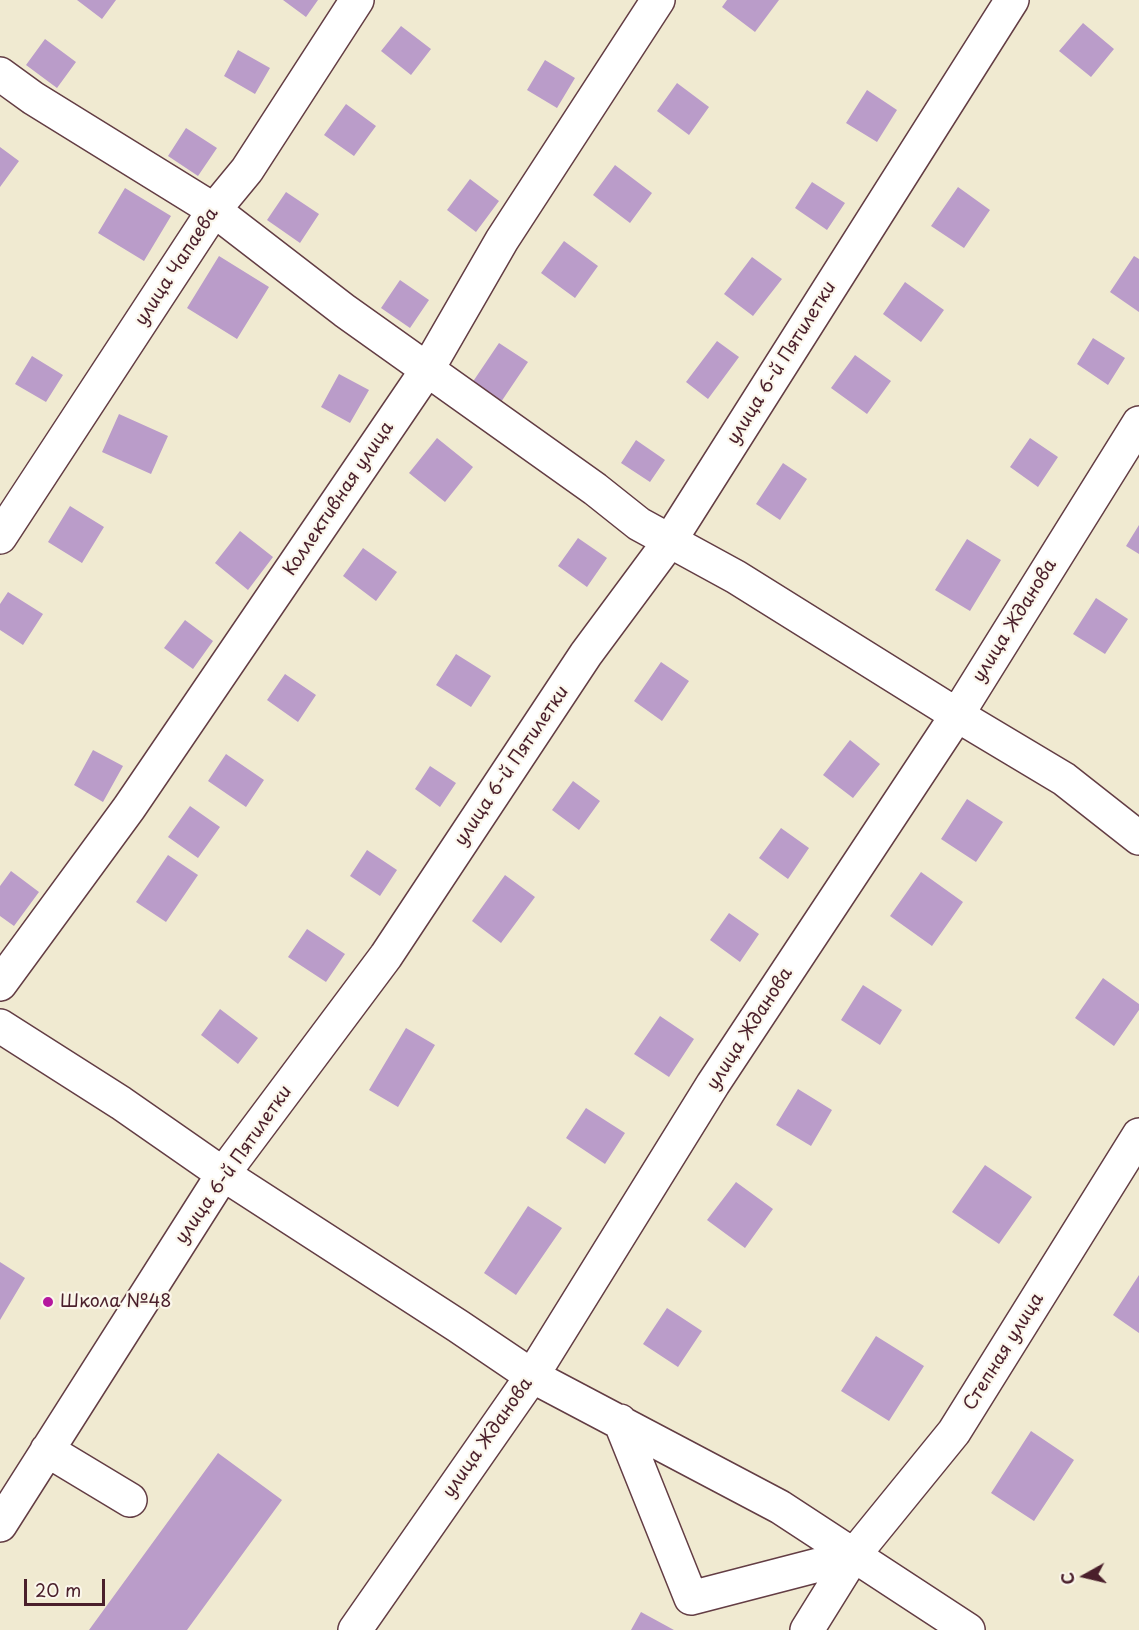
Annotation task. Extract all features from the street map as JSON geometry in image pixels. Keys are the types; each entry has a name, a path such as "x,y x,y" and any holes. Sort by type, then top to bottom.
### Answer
{"street":[{"name":"улица Чапаева","path":"0,537 214,210 247,170 357,0"},
{"name":"Коллективная улица","path":"0,984 129,808 427,370 502,240 658,0"},
{"name":"улица 6-й Пятилетки","path":"0,1525 223,1174 386,956 586,654 669,542 1012,0"},
{"path":"0,74 33,98 214,210 345,311 596,489 639,524 736,577 1064,779 1139,838"},
{"name":"улица Жданова","path":"355,1630 532,1376 713,1084 957,715 1139,423"},
{"path":"0,1026 121,1103 223,1174 532,1376 780,1507 968,1630"},
{"name":"Степная улица","path":"807,1630 853,1556 954,1432 1139,1136"},
{"path":"620,1422 691,1598 853,1556"},
{"path":"47,1450 130,1500"}],"building":[{"path":"77,0 116,0 102,19"},
{"path":"283,0 318,0 306,17"},
{"path":"727,0 779,0 755,32 722,7"},
{"path":"1083,23 1114,49 1091,77 1059,51"},
{"path":"401,26 431,49 411,75 381,51"},
{"path":"45,39 76,62 57,88 26,65"},
{"path":"238,50 270,68 255,94 224,76"},
{"path":"545,60 575,78 557,108 527,90"},
{"path":"677,83 709,107 689,135 657,111"},
{"path":"867,90 897,110 877,142 846,123"},
{"path":"346,104 376,126 354,156 324,135"},
{"path":"186,128 217,148 198,176 168,156"},
{"path":"0,147 19,161 0,187"},
{"path":"615,165 652,193 630,223 593,195"},
{"path":"470,179 499,201 476,232 447,210"},
{"path":"812,182 845,203 827,230 795,208"},
{"path":"958,187 990,210 964,248 931,226"},
{"path":"125,188 171,216 144,261 98,233"},
{"path":"286,192 319,214 300,243 267,220"},
{"path":"564,241 598,266 575,298 541,273"},
{"path":"219,256 269,287 237,339 187,308"},
{"path":"1134,256 1139,259 1139,312 1110,292"},
{"path":"752,257 782,279 753,316 724,294"},
{"path":"400,280 429,300 410,328 381,308"},
{"path":"905,282 944,310 921,342 883,314"},
{"path":"1093,338 1125,358 1108,385 1077,364"},
{"path":"717,341 739,357 708,399 686,382"},
{"path":"499,343 528,362 501,402 472,383"},
{"path":"855,355 891,381 867,414 831,388"},
{"path":"32,356 63,375 46,402 15,384"},
{"path":"339,374 369,390 350,423 321,407"},
{"path":"119,414 168,436 151,474 102,452"},
{"path":"437,438 473,467 445,502 409,473"},
{"path":"1030,438 1058,457 1038,487 1010,467"},
{"path":"636,440 665,460 650,482 621,463"},
{"path":"783,463 807,479 780,520 756,504"},
{"path":"70,506 104,527 82,563 48,542"},
{"path":"1139,525 1139,554 1126,546"},
{"path":"240,531 273,557 248,590 215,563"},
{"path":"578,538 607,558 587,587 558,566"},
{"path":"967,539 1001,560 970,611 935,590"},
{"path":"363,548 397,572 376,601 343,576"},
{"path":"8,592 43,614 23,645 0,630 0,604"},
{"path":"1096,598 1128,619 1105,654 1073,634"},
{"path":"185,620 213,641 193,669 164,648"},
{"path":"456,654 491,676 471,707 436,685"},
{"path":"661,662 689,681 662,721 634,701"},
{"path":"285,674 316,695 298,722 267,700"},
{"path":"850,740 880,764 853,798 823,775"},
{"path":"93,750 123,766 103,802 74,785"},
{"path":"226,754 264,780 246,807 208,781"},
{"path":"430,766 456,783 440,807 415,789"},
{"path":"573,781 600,801 579,830 552,810"},
{"path":"967,799 1003,822 976,862 941,839"},
{"path":"190,806 220,827 198,858 168,837"},
{"path":"781,828 809,848 788,879 759,858"},
{"path":"367,850 397,870 380,896 350,876"},
{"path":"168,855 198,875 166,922 136,902"},
{"path":"11,871 39,892 14,926 0,916 0,886"},
{"path":"921,872 963,902 932,946 890,916"},
{"path":"505,875 535,897 501,943 472,921"},
{"path":"729,913 759,934 740,962 710,940"},
{"path":"307,929 345,954 326,982 288,957"},
{"path":"1103,978 1139,1004 1139,1010 1114,1046 1075,1018"},
{"path":"863,985 902,1010 880,1045 841,1020"},
{"path":"220,1009 258,1038 238,1064 201,1035"},
{"path":"660,1016 694,1039 669,1077 634,1054"},
{"path":"406,1028 435,1045 398,1107 369,1090"},
{"path":"798,1089 832,1110 811,1146 776,1125"},
{"path":"586,1108 625,1133 605,1164 566,1138"},
{"path":"985,1165 1032,1197 999,1244 952,1212"},
{"path":"736,1182 773,1209 745,1248 707,1220"},
{"path":"528,1206 562,1228 516,1295 484,1273"},
{"path":"0,1262 25,1278 0,1320"},
{"path":"1139,1275 1139,1333 1113,1315"},
{"path":"667,1308 702,1331 678,1367 643,1344"},
{"path":"876,1336 924,1366 889,1421 841,1391"},
{"path":"1031,1431 1074,1460 1034,1521 991,1493"},
{"path":"218,1453 282,1500 187,1630 89,1630"},
{"path":"641,1612 674,1630 631,1630"}],"place":[{"name":"Школа №48","path":"48,1302"}]}
